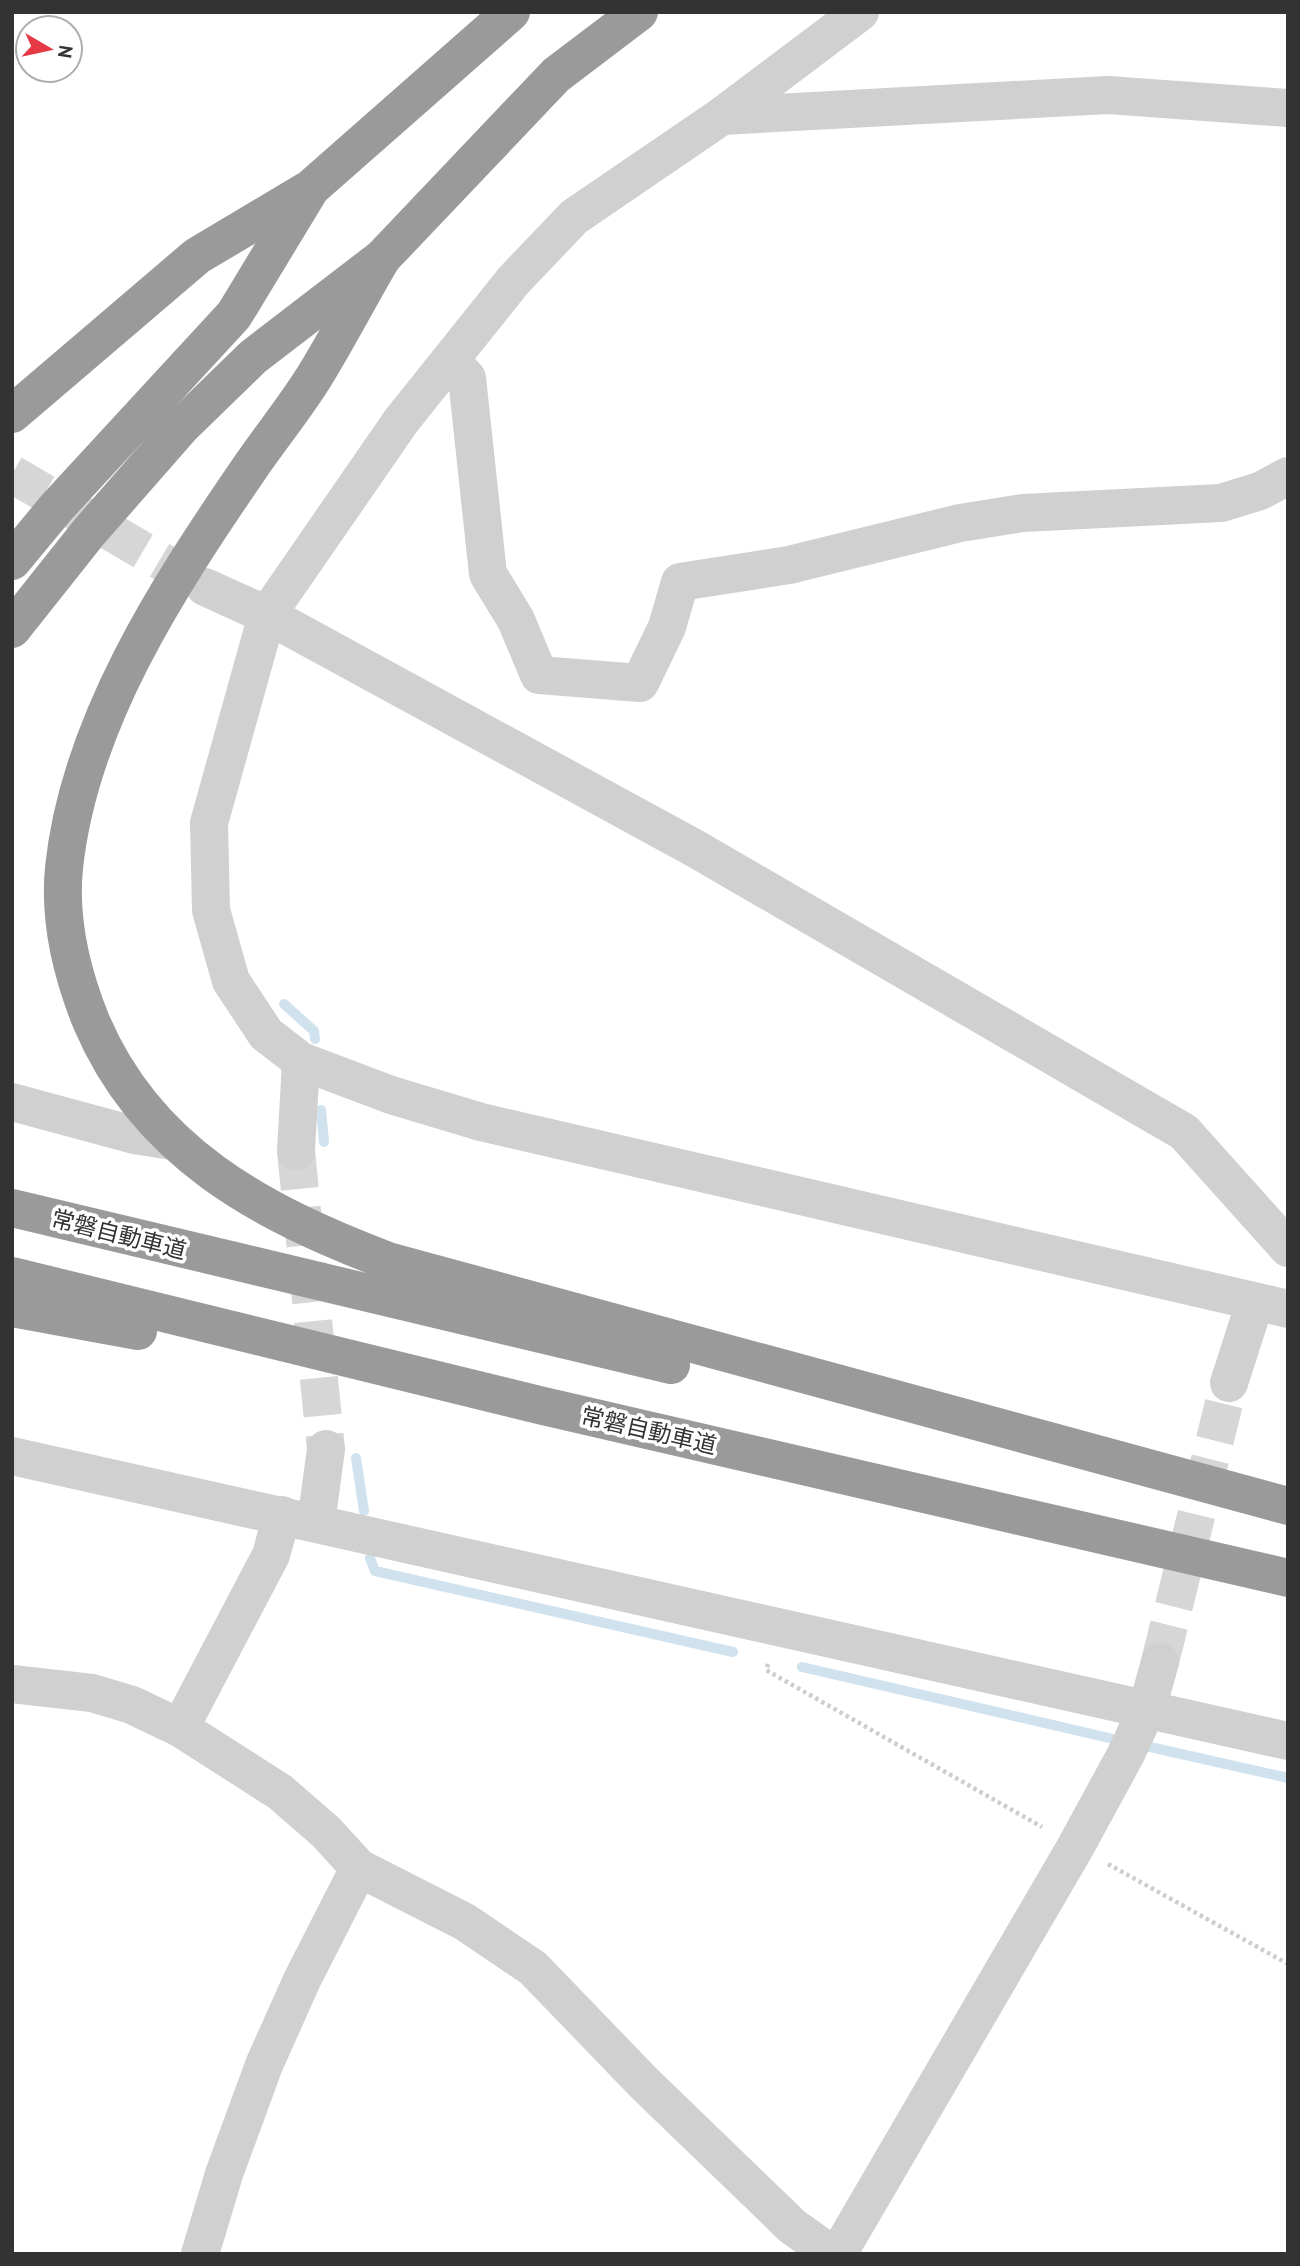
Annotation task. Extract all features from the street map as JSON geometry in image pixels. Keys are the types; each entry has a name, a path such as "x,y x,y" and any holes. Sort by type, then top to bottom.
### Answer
{"highway":[{"path":"12,414 197,256 311,188 511,12"},
{"path":"12,629 89,532 181,427 253,358 382,258 556,75 639,12"},
{"path":"12,561 65,498 234,315 311,188"},
{"path":"382,258 313,378 191,555 142,640 85,768 71,820 64,871 65,925 75,976 102,1047 142,1107 172,1140 204,1167 279,1213 337,1242 388,1261 1288,1508"},
{"name":"常磐自動車道","path":"12,1208 457,1315 1288,1508"},
{"name":"常磐自動車道","path":"12,1276 539,1405 1288,1578"},
{"path":"12,1308 539,1405"}],"street":[{"path":"860,12 722,116 574,217 513,281 401,421 267,615 209,823 211,911 231,981 266,1034 301,1061 391,1095 481,1122 1271,1306 1229,1382"},
{"path":"722,116 1108,95 1288,108"},
{"path":"451,360 467,378 488,574 516,620 540,675 640,683 667,627 680,582 789,565 960,523 1023,513 1221,503 1260,491 1288,476"},
{"path":"205,587 267,615 695,849 1184,1132 1288,1248"},
{"path":"296,1151 301,1061"},
{"path":"12,1102 134,1135 172,1140"},
{"path":"180,1728 271,1555 299,1519 326,1449"},
{"path":"12,1456 1288,1741"},
{"path":"838,2254 1076,1846 1147,1709 1160,1662"},
{"path":"12,1684 92,1693 132,1705 180,1728 280,1792 326,1832 359,1868 465,1922 533,1968 644,2083 782,2217 831,2254"},
{"path":"200,2254 224,2174 264,2065 302,1980 359,1868"}],"path":[{"path":"780,1628 766,1670 1288,1964"}],"waterway":[{"path":"284,1004 314,1031 315,1039"},
{"path":"321,1110 324,1142"},
{"path":"356,1458 364,1511"},
{"path":"370,1558 375,1571 733,1652"},
{"path":"802,1667 1122,1741"},
{"path":"1141,1745 1288,1778"}],"tunnel":[{"path":"12,474 205,587"},
{"path":"296,1151 326,1449"},
{"path":"1160,1662 1229,1383"}]}
